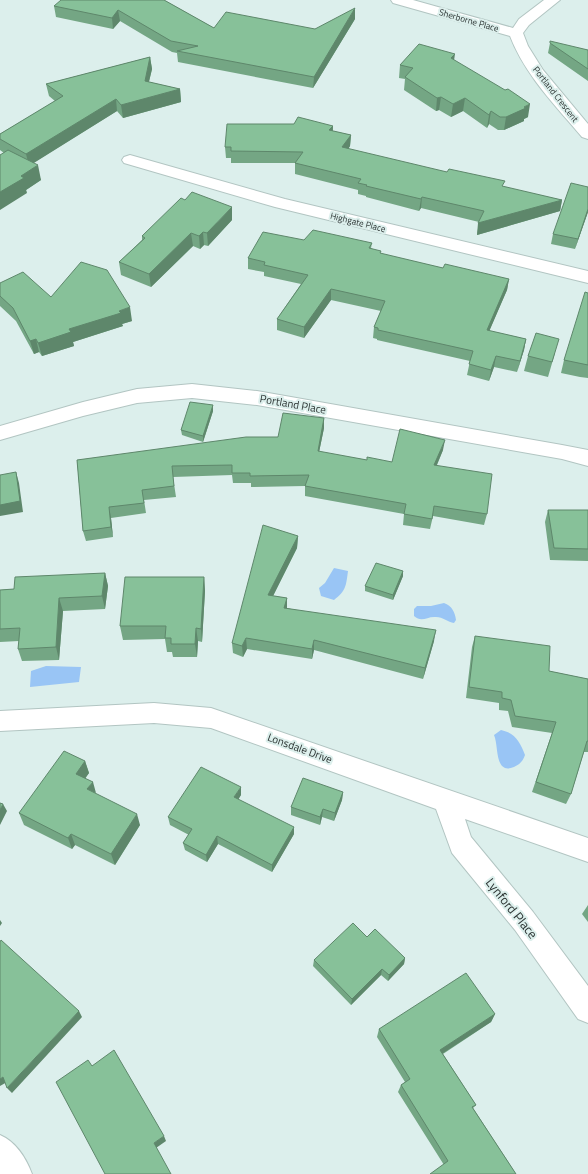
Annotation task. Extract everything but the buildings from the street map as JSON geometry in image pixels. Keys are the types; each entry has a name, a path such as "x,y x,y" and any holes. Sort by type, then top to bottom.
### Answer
{"street":[{"name":"Sherborne Place","path":"398,0 516,33"},
{"path":"516,33 524,22 553,0"},
{"name":"Portland Crescent","path":"516,33 523,49 538,74 588,134"},
{"name":"Highgate Place","path":"130,160 281,203 588,277"},
{"name":"Portland Place","path":"0,433 70,412 137,396 192,391 265,399 562,452 588,458"},
{"name":"Lonsdale Drive","path":"0,721 154,713 211,718 588,850"},
{"name":"Lynford Place","path":"446,801 461,844 524,921 588,1009"},
{"path":"0,1150 17,1174"}],"water":[{"path":"334,568 348,571 345,588 334,600 321,596 319,588 325,583"},
{"path":"444,603 454,612 456,620 454,623 439,617 420,619 414,616 414,609 417,606 431,606"},
{"path":"46,666 81,667 79,682 30,687 31,671"},
{"path":"501,730 510,733 516,739 525,755 521,762 514,767 503,767 498,758 494,735"}]}
